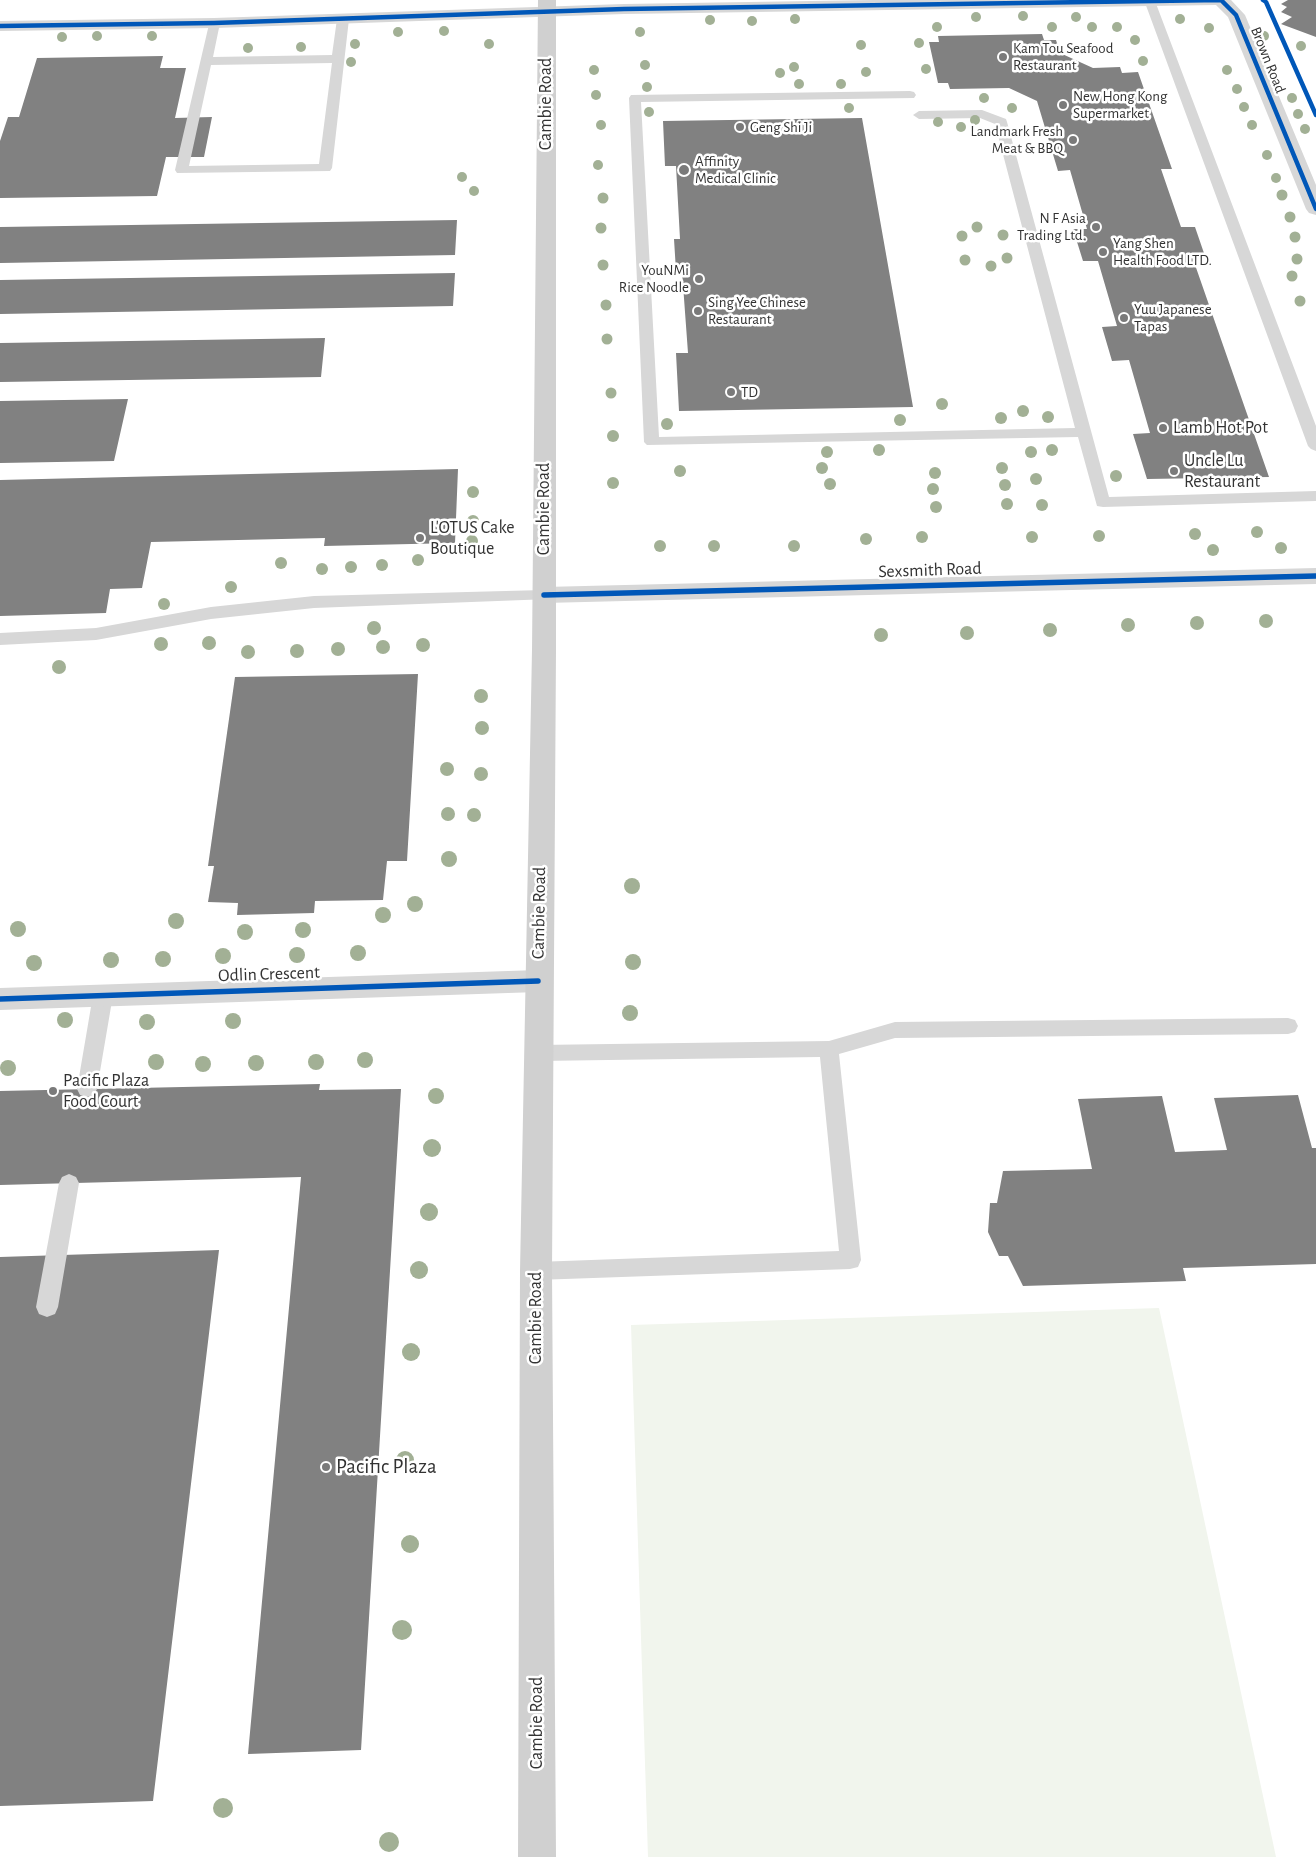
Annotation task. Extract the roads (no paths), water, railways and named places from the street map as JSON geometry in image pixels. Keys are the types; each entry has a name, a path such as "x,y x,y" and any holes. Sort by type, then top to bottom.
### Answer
{"main road":[{"name":"Cambie Road","path":"537,1857 536,1271 544,595 547,6"}],"street":[{"name":"Brown Road","path":"0,26 343,19 547,6 641,9 1221,0 1236,15 1316,209"},
{"name":"Sexsmith Road","path":"544,595 1316,576"},
{"name":"Odlin Crescent","path":"0,999 538,980"}],"lane":[{"path":"1149,1 1316,446"},
{"path":"214,23 182,170 325,168 343,19"},
{"path":"207,61 338,59"},
{"path":"910,95 635,98 652,442 1084,432"},
{"path":"919,115 982,114 1002,122 1103,502 1316,496"},
{"path":"0,639 96,634 211,613 314,602 544,595"},
{"path":"86,1089 103,995"},
{"path":"538,1053 829,1049 895,1030 1288,1026"},
{"path":"536,1271 850,1260 829,1049"},
{"path":"47,1307 69,1183"}],"place":[{"name":"Kam Tou Seafood Restaurant","path":"1003,57"},
{"name":"New Hong Kong Supermarket","path":"1063,105"},
{"name":"Geng Shi Ji","path":"740,127"},
{"name":"Landmark Fresh Meat & BBQ","path":"1073,140"},
{"name":"Affinity Medical Clinic","path":"684,170"},
{"name":"N F Asia Trading Ltd.","path":"1096,227"},
{"name":"Yang Shen Health Food LTD.","path":"1103,252"},
{"name":"YouNMi Rice Noodle","path":"699,279"},
{"name":"Sing Yee Chinese Restaurant","path":"698,311"},
{"name":"Yuu Japanese Tapas","path":"1124,318"},
{"name":"TD","path":"731,392"},
{"name":"Lamb Hot Pot","path":"1163,428"},
{"name":"Uncle Lu Restaurant","path":"1174,471"},
{"name":"L'OTUS Cake Boutique","path":"420,538"},
{"name":"Pacific Plaza Food Court","path":"53,1091"},
{"name":"Pacific Plaza","path":"326,1467"}]}
